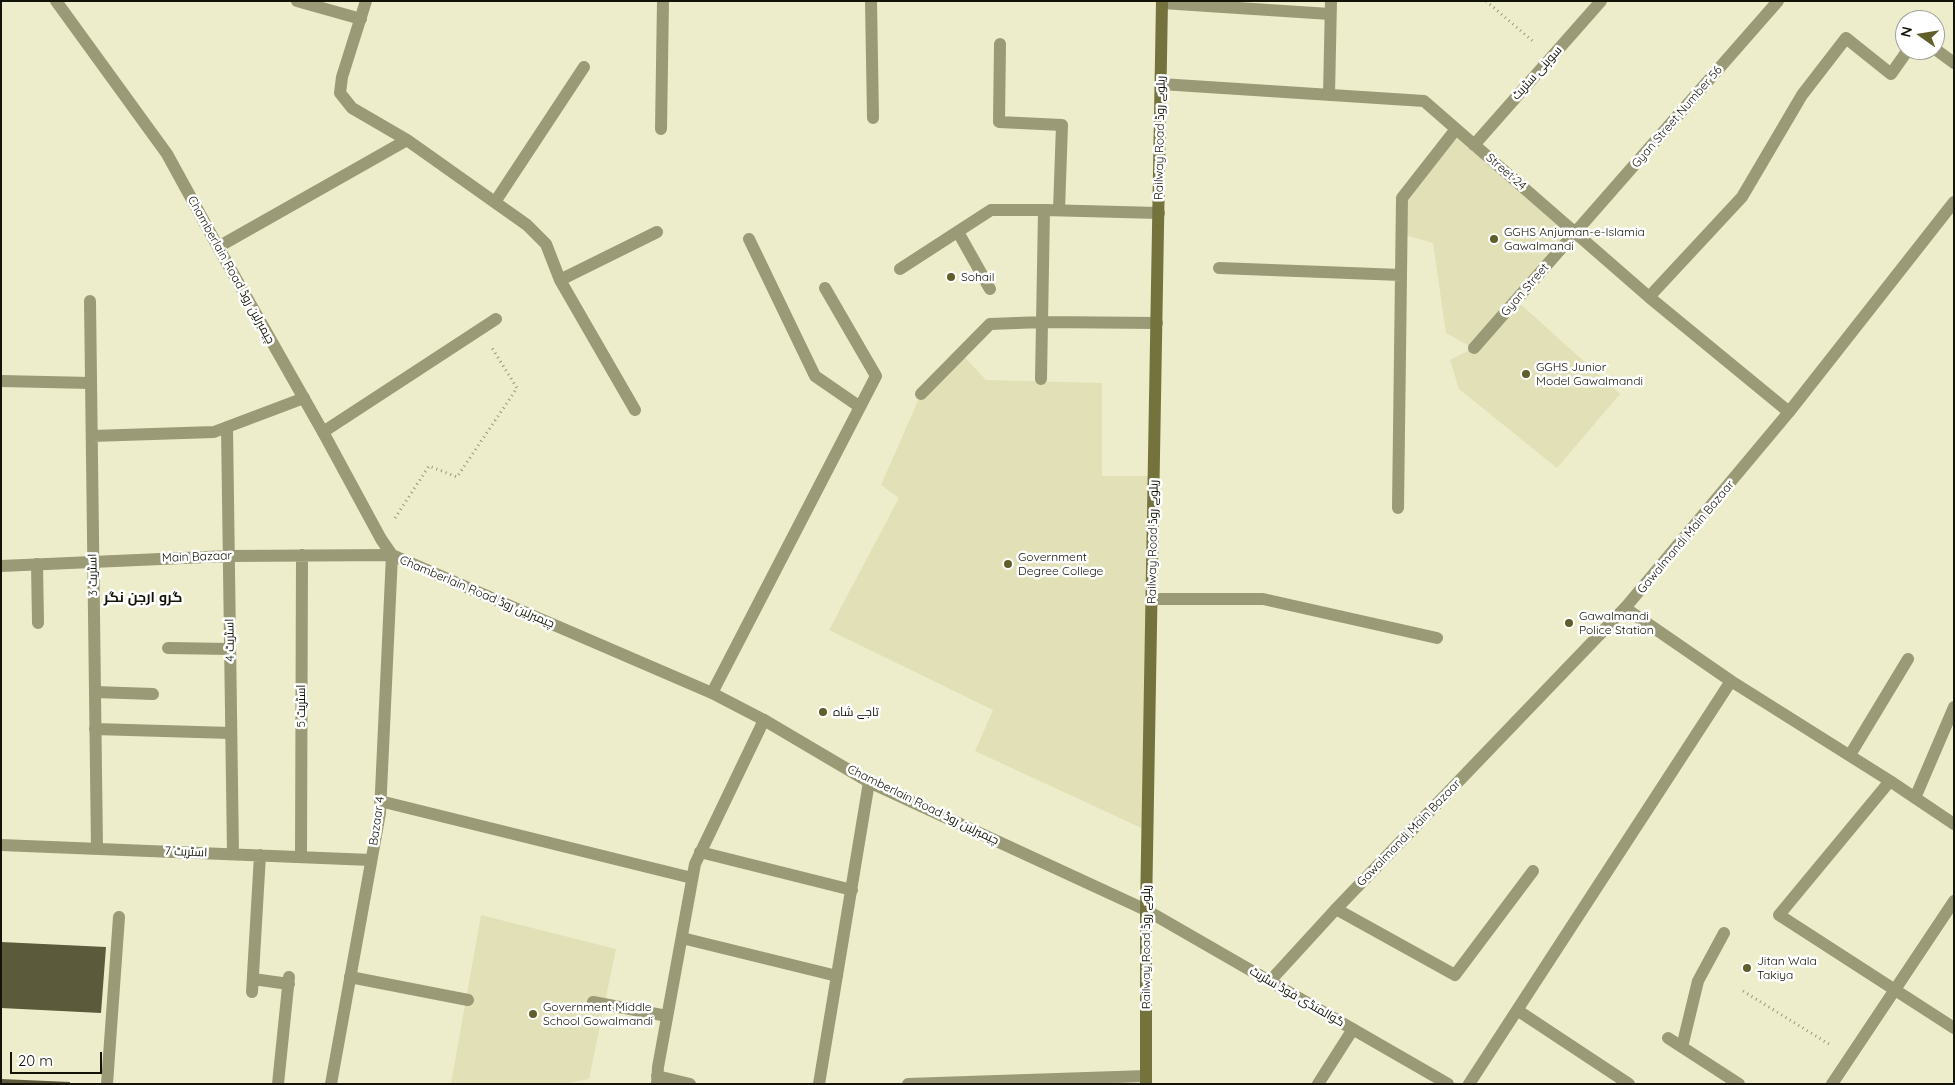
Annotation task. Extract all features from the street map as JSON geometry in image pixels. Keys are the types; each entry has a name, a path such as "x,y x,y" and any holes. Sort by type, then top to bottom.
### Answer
{"main road":[{"name":"Railway Road ریلوے روڈ","path":"1146,1080 1146,910 1162,2"}],"street":[{"name":"Chamberlain Road چیمبرلین روڈ","path":"56,1 167,154 381,539 392,555 712,693 764,720 869,782 1146,910"},
{"path":"297,1 361,19"},
{"path":"366,1 342,77 340,93 352,108 407,140 527,225 546,244 560,280 635,410"},
{"path":"661,129 662,1"},
{"path":"871,1 873,118"},
{"name":"سوہنی سٹریٹ","path":"1474,145 1601,1"},
{"name":"Gyan Street Number 56","path":"1576,233 1778,1"},
{"path":"1162,2 1331,8 1330,95"},
{"path":"1649,297 1742,197 1802,95 1846,38 1891,74 1901,60"},
{"path":"1000,44 999,122 1062,125 1059,210"},
{"path":"495,202 584,66"},
{"name":"Street 24","path":"1161,84 1424,102 1649,297 1790,412"},
{"path":"1398,508 1402,198 1456,129"},
{"path":"218,247 407,140"},
{"name":"Gawalmandi Main Bazaar","path":"1270,981 1336,909 1625,608 1790,412 1954,202"},
{"path":"900,269 990,210 1159,213"},
{"path":"1040,379 1043,322 1044,210"},
{"path":"560,280 657,232"},
{"path":"958,232 990,289"},
{"name":"Gyan Street","path":"1474,348 1576,233"},
{"path":"749,239 815,376 860,407"},
{"path":"1219,268 1401,275"},
{"path":"712,693 876,376 825,288"},
{"name":"اسٹریٹ 3","path":"90,301 97,849"},
{"path":"323,432 496,319"},
{"path":"921,394 990,324 1043,322 1157,323"},
{"path":"1,381 92,383"},
{"path":"92,436 214,432 304,398"},
{"name":"اسٹریٹ 4","path":"227,427 232,854"},
{"name":"اسٹریٹ 5","path":"301,856 302,555"},
{"name":"Main Bazaar","path":"1,566 229,556 392,555"},
{"name":"Bazaar 4","path":"331,1084 380,813 392,555"},
{"path":"37,564 38,623"},
{"path":"1152,599 1264,599 1437,638"},
{"path":"1625,608 1731,681 1850,755 1954,824"},
{"path":"168,648 230,649"},
{"path":"1850,755 1908,659"},
{"path":"1469,1084 1731,681"},
{"path":"94,692 154,694"},
{"path":"1915,798 1951,722 1954,708"},
{"path":"690,1084 657,1080 692,878 700,852 764,720"},
{"path":"95,729 231,733"},
{"path":"1890,781 1779,915 1954,1028"},
{"path":"819,1084 869,782"},
{"path":"380,801 692,878"},
{"name":"اسٹریٹ 7","path":"1,845 371,860"},
{"path":"700,852 852,890"},
{"path":"260,855 253,986 289,980 278,1084"},
{"path":"1336,909 1455,975 1533,871"},
{"path":"1832,1084 1954,901"},
{"name":"گوالمنڈی فوڈ سٹریٹ","path":"1146,910 1448,1084"},
{"path":"107,1084 119,918"},
{"path":"1682,1047 1698,982 1724,933"},
{"path":"682,938 837,976"},
{"path":"350,977 468,1000"},
{"path":"593,1002 667,1016"},
{"path":"1517,1010 1629,1084"},
{"path":"1318,1084 1353,1029"},
{"path":"1668,1038 1739,1084"},
{"path":"908,1084 1146,1080"}],"path":[{"path":"1486,1 1551,57"},
{"path":"381,539 429,466 457,477 517,388 481,329"},
{"path":"1743,991 1850,1057"}],"shaded area":[{"path":"1456,129 1576,233 1516,300 1620,394 1557,468 1459,389 1450,360 1473,348 1446,333 1433,243 1401,234 1402,198"},
{"name":"Government Degree College","path":"961,353 986,380 1102,383 1102,476 1154,476 1148,831 975,751 993,710 829,630 899,498 881,485 921,394"},
{"name":"Government Middle School Gowalmandi","path":"481,915 616,949 589,1079 562,1084 451,1084"}],"building":[{"path":"1,942 106,947 101,1013 1,1008"},
{"path":"1,1079 70,1082 70,1084 1,1084"}],"place":[{"name":"GGHS Anjuman-e-Islamia Gawalmandi","path":"1494,239"},
{"name":"Sohail","path":"951,277"},
{"name":"GGHS Junior Model Gawalmandi","path":"1526,374"},
{"name":"Government Degree College","path":"1008,564"},
{"name":"Gawalmandi Police Station","path":"1569,623"},
{"name":"تاجے شاہ","path":"823,712"},
{"name":"Jitan Wala Takiya","path":"1747,968"},
{"name":"Government Middle School Gowalmandi","path":"533,1014"}],"district":[{"name":"گرو ارجن نگر","path":"143,598"}]}
